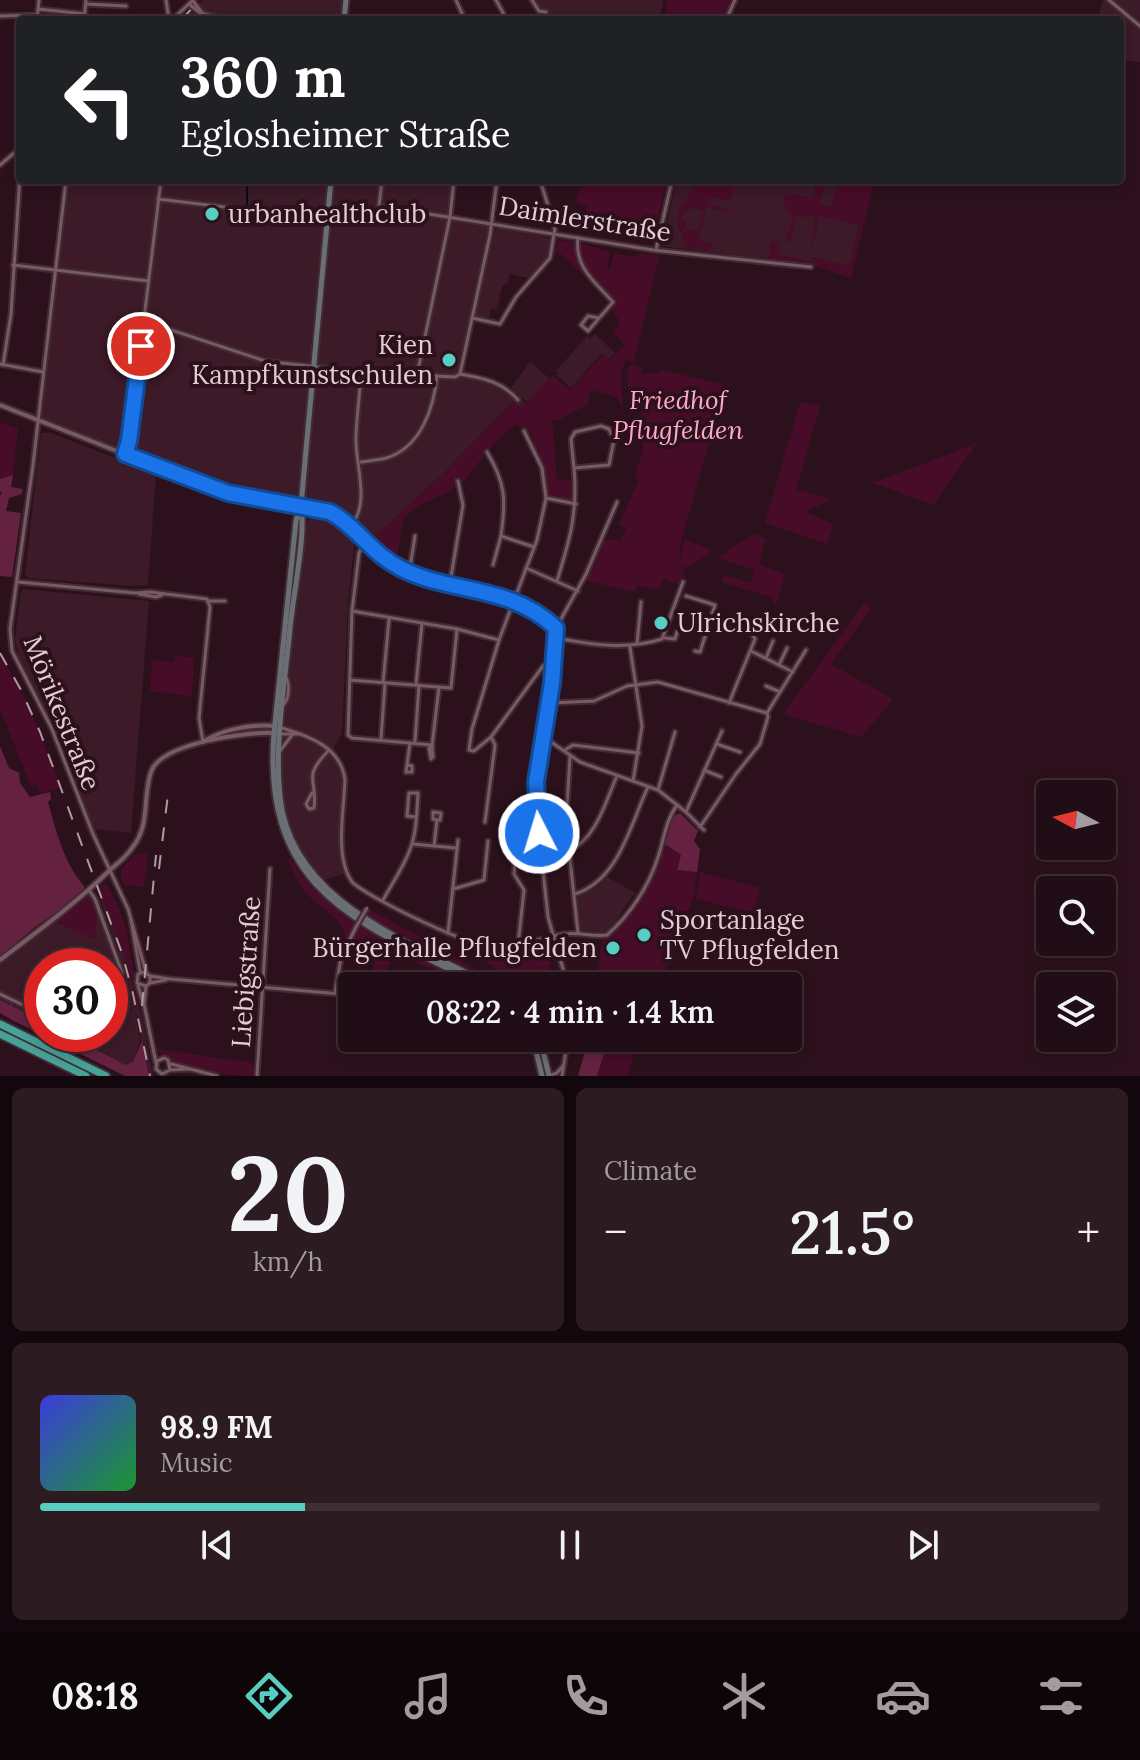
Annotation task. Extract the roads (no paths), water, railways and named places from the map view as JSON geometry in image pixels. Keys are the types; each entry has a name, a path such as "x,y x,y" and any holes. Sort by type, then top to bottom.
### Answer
{"highway":[{"path":"0,1024 106,1076"},
{"path":"0,1034 86,1076"}],"main road":[{"path":"331,184 301,506 296,516 286,677 281,690 284,704 272,769 276,808 287,842 305,873 322,893 350,914 456,972"},
{"path":"295,554 278,730 279,787 284,818 296,849 318,882 361,915 466,972"},
{"path":"538,1052 547,1076"},
{"path":"543,1052 547,1076"}],"street":[{"path":"37,16 39,0"},
{"path":"532,0 539,11 546,12"},
{"path":"1109,0 1140,26"},
{"path":"174,16 191,1 203,14 212,16"},
{"path":"38,9 85,14 86,2 126,6"},
{"path":"0,165 16,151"},
{"path":"19,184 11,314 1,364 43,372"},
{"name":"Mörikestraße","path":"66,184 10,629 12,651 52,729 93,834 130,916 146,972 150,976"},
{"path":"125,454 160,184"},
{"name":"Daimlerstraße","path":"382,184 379,206 656,250 811,267"},
{"path":"417,375 450,217 454,184"},
{"path":"460,374 496,184"},
{"path":"472,318 500,324 504,321 523,287 550,258 555,228 541,184"},
{"path":"656,250 671,184"},
{"path":"158,199 327,219"},
{"path":"578,238 576,256 581,267 613,302 599,318"},
{"path":"13,265 148,281"},
{"path":"144,321 239,355 265,361 361,372 455,377 460,374 494,382 518,400"},
{"path":"350,526 359,514 356,437 361,372"},
{"path":"359,462 388,458 415,437 434,401 437,376"},
{"path":"0,405 220,490 330,512 350,526 364,543 386,561 409,573 495,593 556,628"},
{"path":"557,581 576,504 571,439 575,432 601,426 609,429 615,443 609,465 574,468"},
{"path":"524,431 530,436 542,468 546,498 534,547 499,640 472,729 471,751 491,737 543,666 550,661 555,662"},
{"path":"487,452 503,482 505,496 501,536 493,565"},
{"path":"450,583 463,505 458,481"},
{"path":"546,498 576,504"},
{"path":"564,972 552,936 535,796 555,662 556,628 578,591 617,502"},
{"path":"409,573 415,536"},
{"path":"501,536 534,547"},
{"path":"364,543 359,553 352,611 349,737 432,745 439,687"},
{"path":"526,568 578,591"},
{"path":"18,582 152,597 162,595 225,601"},
{"path":"665,638 683,582"},
{"path":"686,596 715,605 700,652 695,651"},
{"path":"203,742 199,718 210,607 208,601"},
{"path":"637,644 641,602"},
{"path":"352,611 457,629 499,640"},
{"path":"381,741 389,617"},
{"path":"711,620 754,635 755,639 729,703"},
{"path":"408,765 413,743 422,623"},
{"path":"350,680 451,688 457,629"},
{"path":"557,638 587,644 630,646 665,638 675,639 677,632"},
{"path":"766,658 773,641"},
{"path":"630,646 638,683 642,726 633,781"},
{"path":"779,665 787,648"},
{"path":"542,737 570,757 658,790 702,829 736,774 758,749 767,713 806,650"},
{"path":"751,651 793,672"},
{"path":"284,704 288,691 286,677"},
{"path":"549,703 594,701 638,683 658,682 767,713"},
{"path":"766,686 778,691"},
{"path":"278,730 292,735 305,734"},
{"path":"0,960 91,888 129,853 142,833 150,774 155,764 166,755 203,742 278,730 305,734 329,750 340,761 345,773 342,858 345,872 358,887 482,947 500,948 578,933 607,935 628,914 654,869 671,813 677,805"},
{"path":"686,812 722,731"},
{"path":"658,790 675,732"},
{"path":"280,751 292,735"},
{"path":"485,822 495,745 491,737"},
{"path":"717,744 740,752"},
{"path":"564,751 573,745 639,753"},
{"path":"312,793 313,771 329,750"},
{"path":"570,757 566,800 578,933"},
{"path":"704,770 721,777"},
{"path":"569,850 578,846 591,829 616,776"},
{"path":"575,894 593,887 613,864 648,787"},
{"path":"383,900 413,844 416,817 418,793 409,793 407,816 416,817"},
{"path":"434,846 437,820"},
{"path":"448,933 458,840"},
{"path":"453,889 482,882 488,841"},
{"path":"517,841 514,874 522,885 518,945"},
{"path":"413,844 456,848"},
{"name":"Liebigstraße","path":"257,1076 270,869"},
{"path":"91,888 114,948"},
{"path":"335,993 341,958 368,908"},
{"name":"Mörikestraße","path":"130,916 140,973 137,983"},
{"path":"140,973 146,972"},
{"path":"144,1004 150,976 338,993"},
{"path":"170,979 137,983 161,1074 189,1069"},
{"path":"0,994 24,1005"},
{"path":"152,1049 171,1064 217,1076"},
{"path":"562,1076 566,1052"},
{"path":"156,1063 161,1058"},
{"path":"170,1070 171,1064"},
{"path":"547,1076 557,1073 564,1064"}],"waterway":[{"path":"247,184 247,204"}],"railway":[{"path":"185,16 200,0"},
{"path":"0,653 40,732 122,953 150,1076"},
{"path":"159,869 168,794"},
{"path":"142,1006 156,855"}],"place":[{"name":"urbanhealthclub","path":"212,214"},
{"name":"Kien Kampfkunstschulen","path":"449,360"},
{"name":"Ulrichskirche","path":"661,623"},
{"name":"Sportanlage TV Pflugfelden","path":"644,935"},
{"name":"Bürgerhalle Pflugfelden","path":"613,948"}],"park label":[{"name":"Friedhof Pflugfelden","path":"678,415"}]}
